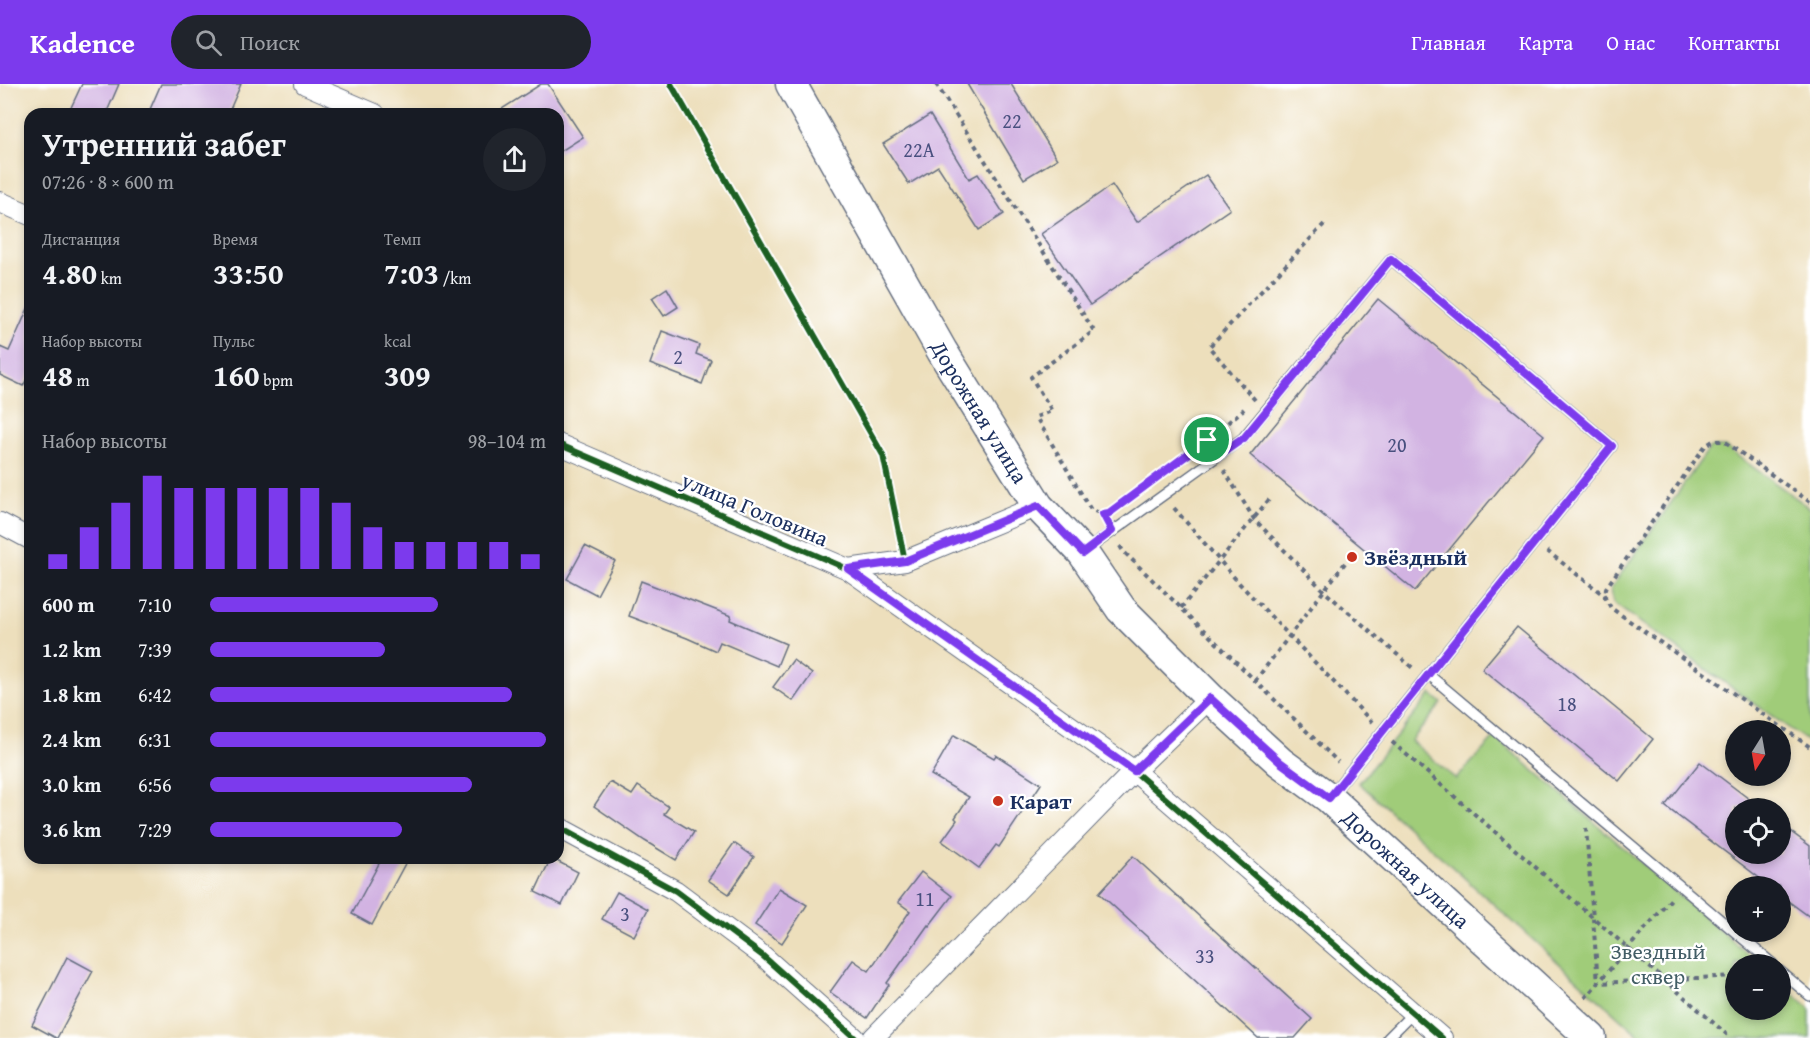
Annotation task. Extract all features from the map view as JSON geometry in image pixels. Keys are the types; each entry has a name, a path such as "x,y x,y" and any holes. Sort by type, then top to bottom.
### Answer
{"main road":[{"name":"Дорожная улица","path":"791,84 942,351 1038,506 1083,553 1121,609 1210,698 1280,762 1329,798 1591,1038"}],"street":[{"path":"305,84 361,108"},
{"path":"0,202 24,212"},
{"name":"улица Головина","path":"564,447 848,569 1134,771 1442,1038"},
{"path":"848,569 905,561 1038,506"},
{"path":"0,523 24,536"},
{"path":"873,1038 1134,771 1210,698"},
{"path":"564,830 676,891 763,956 855,1038"}],"lane":[{"path":"1083,553 1244,438 1391,259 1612,446 1329,798"},
{"path":"1428,674 1761,954"},
{"path":"1791,980 1810,996"},
{"path":"1388,1038 1413,1013"}],"path":[{"path":"936,84 1094,331 1031,377 1052,411 1036,417 1091,510 1103,514 1109,513 1117,506"},
{"path":"1143,487 1207,440 1255,400 1209,347 1327,221"},
{"path":"1207,440 1254,519 1324,591 1417,672"},
{"path":"1605,597 1606,588 1705,446 1713,441 1724,441 1810,502"},
{"path":"1152,480 1220,561 1382,732 1731,1038"},
{"path":"1181,608 1271,497"},
{"path":"1103,514 1122,551 1349,773"},
{"path":"1535,542 1605,597 1611,608 1810,747"},
{"path":"1255,681 1345,563"},
{"path":"1586,826 1598,983"},
{"path":"1567,1017 1681,887"},
{"path":"1598,983 1725,977"}],"green space":[{"path":"1710,447 1725,447 1810,508 1810,743 1791,729 1791,720 1778,720 1613,603 1611,588"},
{"name":"Звездный сквер","path":"1431,694 1442,703 1411,741 1456,779 1495,737 1725,935 1725,942 1733,942 1747,954 1725,954 1725,1020 1791,1020 1791,992 1810,1008 1810,1038 1642,1038 1359,783"}],"building":[{"path":"82,84 119,84 109,108 71,108"},
{"path":"161,84 241,84 231,108 151,108"},
{"path":"541,84 548,84 564,108 503,108"},
{"path":"967,84 1011,84 1057,159 1024,179"},
{"path":"564,108 583,137 564,149"},
{"path":"930,115 969,179 978,174 1004,214 979,230 938,166 909,184 883,144"},
{"path":"1206,175 1230,209 1090,305 1041,234 1112,185 1137,222"},
{"path":"667,288 678,307 664,316 652,298"},
{"path":"1378,299 1544,435 1415,591 1250,455"},
{"path":"24,317 23,386 0,375 0,347 9,351"},
{"path":"662,331 699,345 696,354 711,360 702,384 650,364"},
{"path":"585,546 615,561 597,595 567,579"},
{"path":"641,581 731,616 730,620 786,644 777,666 720,642 716,651 629,616"},
{"path":"1517,627 1653,739 1619,781 1482,669"},
{"path":"793,660 812,674 793,701 773,687"},
{"path":"954,735 994,758 996,755 1041,784 999,847 996,845 979,868 942,841 957,820 955,818 969,797 931,775"},
{"path":"1700,762 1725,781 1725,786 1732,786 1748,798 1725,798 1725,852 1665,806"},
{"path":"610,782 632,795 638,786 669,807 664,814 694,832 676,860 594,806"},
{"path":"1791,832 1810,846 1810,917 1791,903 1791,876 1757,876 1741,864 1791,864"},
{"path":"734,843 754,857 729,894 708,880"},
{"path":"1133,856 1312,1019 1295,1038 1258,1038 1099,893"},
{"path":"379,864 405,864 372,925 352,914"},
{"path":"548,864 563,864 578,872 562,905 535,892"},
{"path":"921,872 952,896 928,925 887,983 889,985 867,1018 830,992 853,960 869,971 910,911 898,902"},
{"path":"779,888 807,905 782,943 755,925"},
{"path":"617,892 648,909 634,936 602,919"},
{"path":"67,957 93,971 56,1038 32,1025"}],"cycle path":[{"path":"671,84 883,455 905,561"},
{"path":"564,447 848,569 1134,771 1442,1038"},
{"path":"564,830 676,891 763,956 855,1038"}],"place":[{"name":"Звёздный","path":"1352,557"},
{"name":"Карат","path":"998,801"}],"route":[{"path":"1391,259 1612,446 1329,798 1280,762 1210,698 1134,771 848,569 905,561 1038,506 1083,553 1112,531 1103,514 1109,513 1207,440 1218,456 1244,438 1391,259"}]}
